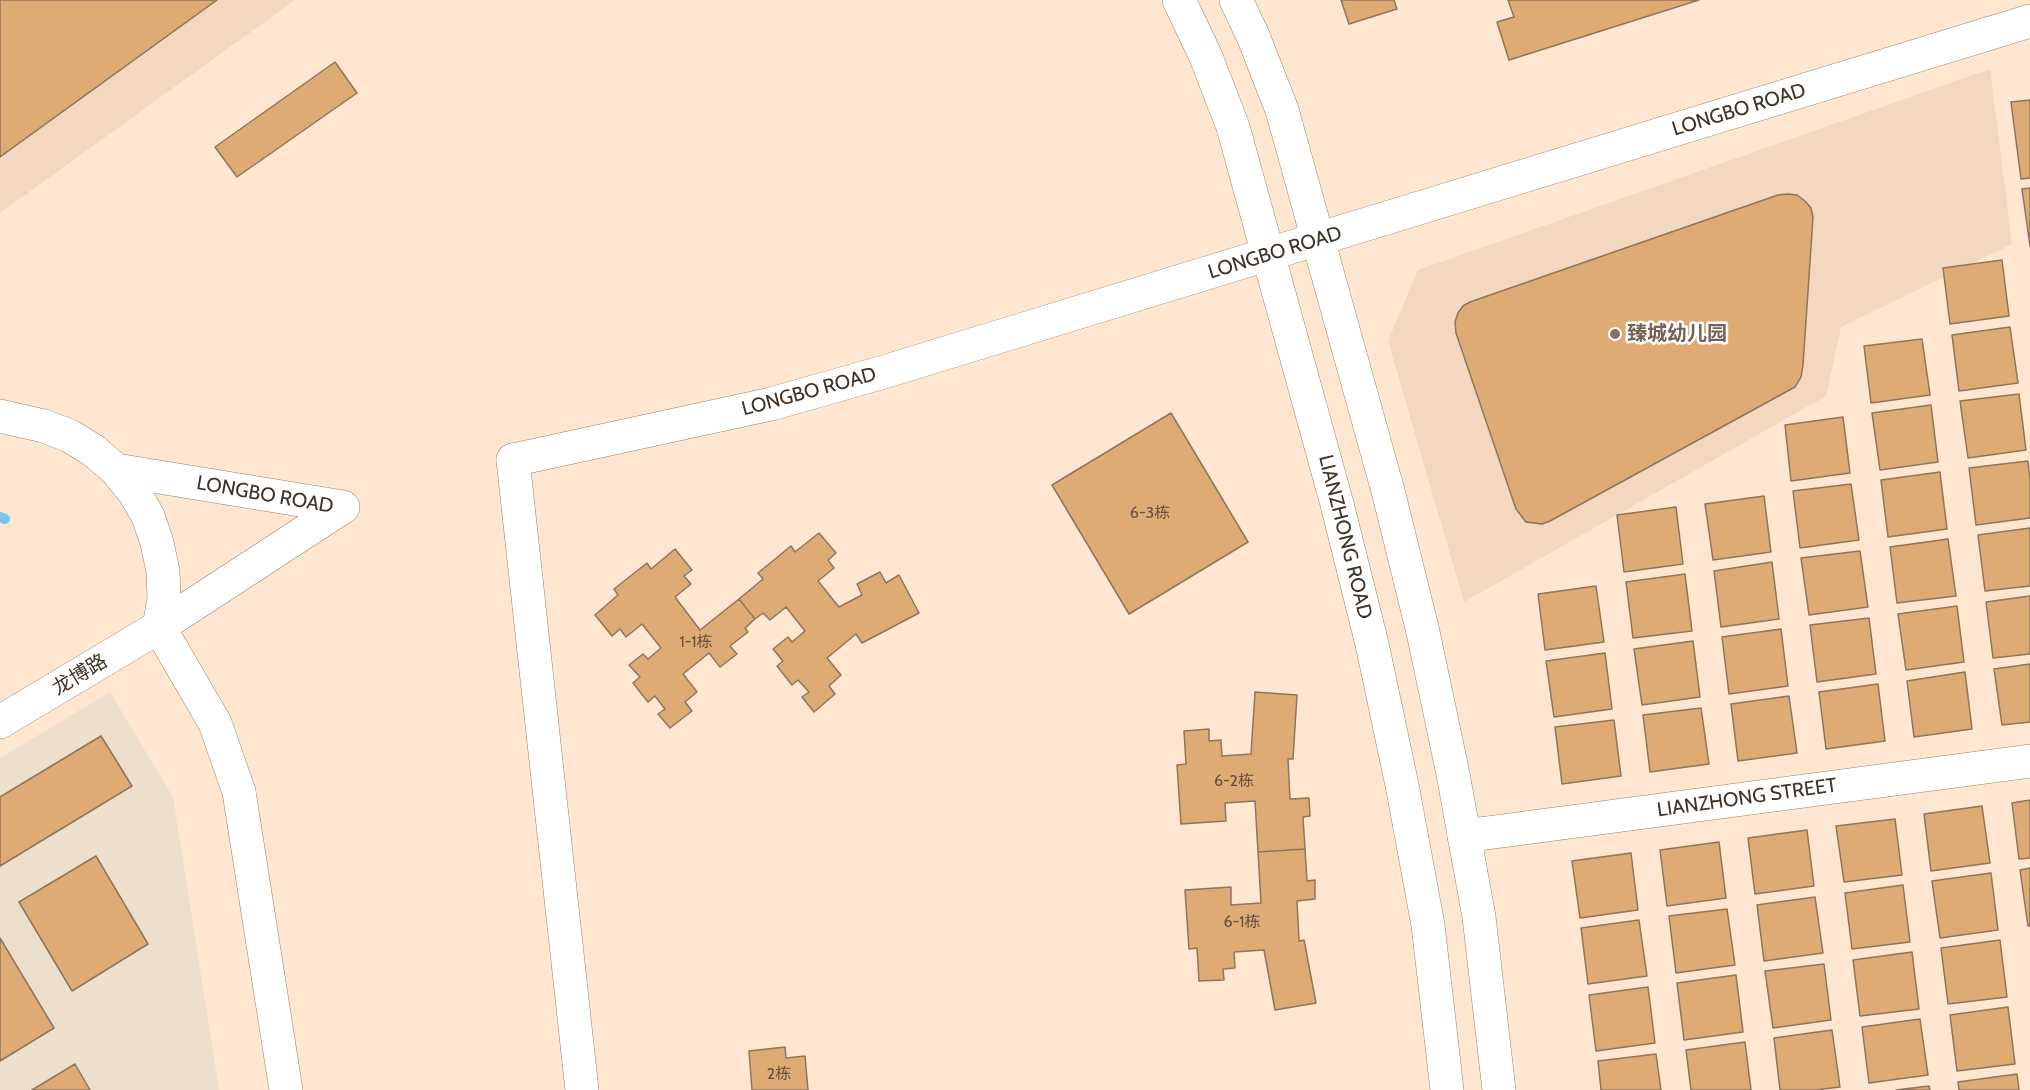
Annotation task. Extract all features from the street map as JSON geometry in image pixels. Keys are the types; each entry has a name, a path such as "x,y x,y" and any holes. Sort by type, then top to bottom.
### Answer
{"street":[{"name":"LIANZHONG ROAD","path":"1179,0 1206,57 1233,127 1337,504 1372,644 1402,785 1428,925 1447,1090"},
{"path":"1236,0 1282,110 1388,491 1420,621 1479,917 1499,1090"},
{"name":"LONGBO ROAD","path":"582,1090 513,460 771,404 877,374 2030,21"},
{"path":"0,416 44,426 70,436 94,451 116,470 134,492 143,508 157,543 163,580 164,599 159,627 215,723 239,792 286,1090"},
{"name":"LONGBO ROAD","path":"116,470 343,507 159,627"},
{"name":"龙博路","path":"0,722 159,627"},
{"name":"LIANZHONG STREET","path":"1464,836 2030,761"}],"shaded area":[{"path":"0,0 295,0 0,213"},
{"name":"臻城幼儿园","path":"1990,69 2012,244 1841,327 1826,396 1464,602 1388,341 1418,270"},
{"path":"110,692 173,797 219,1090 0,1090 0,758"}],"building":[{"path":"0,0 217,0 0,157"},
{"path":"1341,0 1394,0 1397,9 1349,24"},
{"path":"1508,0 1699,0 1509,60 1497,22 1514,17"},
{"path":"335,62 357,93 237,177 215,147"},
{"path":"2030,100 2030,178 2021,179 2011,102"},
{"path":"2030,188 2030,246 2022,189"},
{"path":"1778,195 1797,195 1805,201 1811,208 1813,217 1803,365 1801,377 1795,387 1550,521 1542,524 1526,522 1516,509 1456,333 1455,322 1463,306"},
{"path":"2002,260 2009,316 1950,324 1943,268"},
{"path":"2010,327 2018,383 1959,391 1952,335"},
{"path":"1922,339 1930,395 1871,403 1864,346"},
{"path":"2019,394 2026,450 1968,458 1960,401"},
{"path":"1931,405 1938,462 1880,470 1872,413"},
{"path":"1171,413 1248,542 1129,614 1052,485"},
{"path":"1843,417 1850,473 1791,481 1785,425"},
{"path":"2028,461 2030,518 1976,525 1969,468"},
{"path":"1940,472 1947,529 1888,537 1881,480"},
{"path":"1851,484 1859,540 1800,548 1793,491"},
{"path":"1764,496 1771,552 1713,560 1705,504"},
{"path":"1676,507 1683,564 1624,572 1617,515"},
{"path":"2030,528 2030,586 1985,591 1978,535"},
{"path":"819,533 836,553 828,560 834,568 818,581 839,607 862,595 857,584 880,572 886,583 899,575 919,613 862,643 856,634 827,658 841,675 829,686 835,694 814,712 802,697 809,692 798,680 792,685 777,666 783,661 773,649 788,637 792,642 805,631 786,607 770,620 763,613 755,619 739,599 763,579 758,573 791,546 795,552"},
{"path":"1948,539 1956,596 1897,603 1890,547"},
{"path":"675,549 692,570 684,576 691,584 675,597 700,630 739,599 755,619 745,628 748,632 730,646 737,654 720,667 709,653 683,674 697,692 685,702 692,711 670,728 658,714 665,709 655,696 648,702 633,683 640,677 629,665 643,654 648,659 661,648 642,624 626,637 620,629 612,636 595,615 618,595 614,589 647,563 651,569"},
{"path":"1860,551 1868,607 1809,615 1801,558"},
{"path":"1772,562 1779,619 1721,627 1714,571"},
{"path":"1685,574 1692,631 1633,638 1626,582"},
{"path":"1596,586 1604,642 1545,650 1538,594"},
{"path":"2030,596 2030,654 1993,658 1986,602"},
{"path":"1957,606 1964,662 1906,670 1898,614"},
{"path":"1869,618 1876,674 1817,682 1810,625"},
{"path":"1781,629 1788,686 1729,694 1722,637"},
{"path":"1693,641 1700,697 1642,705 1634,649"},
{"path":"1605,653 1612,709 1554,717 1546,661"},
{"path":"2030,664 2030,722 2002,725 1994,669"},
{"path":"1965,672 1972,729 1914,737 1907,681"},
{"path":"1878,684 1885,741 1826,749 1819,692"},
{"path":"1255,692 1297,695 1293,759 1288,759 1290,799 1309,798 1310,816 1303,817 1305,849 1258,852 1255,801 1225,803 1226,821 1181,824 1177,765 1186,764 1184,731 1209,729 1209,741 1221,740 1222,756 1251,754"},
{"path":"1789,696 1797,753 1738,761 1731,704"},
{"path":"1701,708 1709,764 1650,772 1643,715"},
{"path":"1614,720 1621,776 1562,784 1555,727"},
{"path":"101,736 132,786 0,866 0,797"},
{"path":"2030,800 2030,858 2019,859 2012,803"},
{"path":"1982,806 1990,863 1931,871 1924,814"},
{"path":"1895,819 1902,875 1844,882 1836,826"},
{"path":"1807,830 1814,886 1755,894 1748,838"},
{"path":"1719,842 1726,898 1667,906 1660,850"},
{"path":"1305,849 1307,881 1315,880 1315,899 1297,901 1299,941 1304,940 1316,1003 1275,1010 1264,950 1234,952 1235,968 1223,969 1224,980 1199,981 1197,948 1189,949 1185,890 1231,887 1231,905 1261,903 1258,852"},
{"path":"1631,853 1638,910 1580,918 1572,861"},
{"path":"96,856 148,944 72,991 19,902"},
{"path":"2030,868 2030,926 2028,926 2020,870"},
{"path":"1991,873 1998,930 1940,938 1932,881"},
{"path":"1903,885 1910,942 1852,949 1845,893"},
{"path":"1815,897 1823,953 1764,961 1757,905"},
{"path":"1727,909 1735,965 1676,973 1669,916"},
{"path":"1639,920 1647,976 1588,984 1581,928"},
{"path":"0,938 54,1028 0,1061"},
{"path":"2000,940 2007,997 1948,1004 1941,948"},
{"path":"1912,952 1919,1009 1860,1016 1853,960"},
{"path":"1824,964 1831,1020 1773,1028 1765,971"},
{"path":"1736,975 1743,1032 1684,1040 1677,983"},
{"path":"1648,987 1655,1043 1596,1051 1589,995"},
{"path":"2008,1007 2015,1064 1957,1071 1950,1015"},
{"path":"1920,1019 1928,1075 1869,1083 1862,1027"},
{"path":"1832,1030 1840,1087 1780,1090 1774,1038"},
{"path":"1745,1042 1751,1090 1691,1090 1686,1050"},
{"path":"785,1047 786,1058 805,1056 808,1090 752,1090 749,1051"},
{"path":"1656,1054 1661,1090 1601,1090 1598,1061"},
{"path":"75,1064 90,1090 32,1090"},
{"path":"2017,1074 2019,1090 1959,1090 1958,1082"},
{"path":"1929,1086 1930,1090 1896,1090"}],"waterway":[{"path":"0,517 5,519"}],"place":[{"name":"臻城幼儿园","path":"1615,334"}]}
